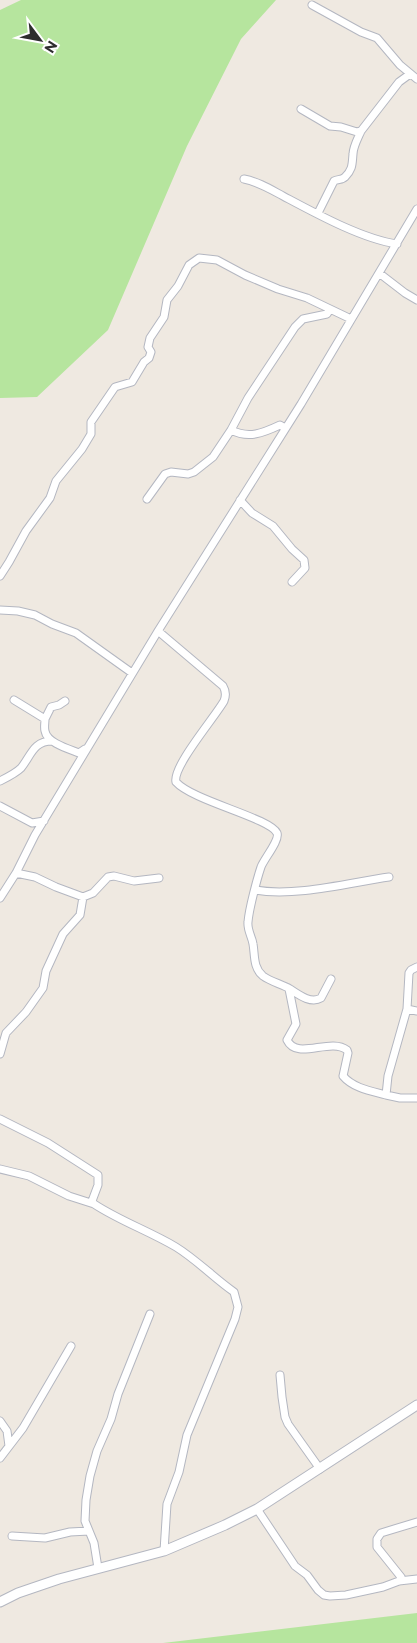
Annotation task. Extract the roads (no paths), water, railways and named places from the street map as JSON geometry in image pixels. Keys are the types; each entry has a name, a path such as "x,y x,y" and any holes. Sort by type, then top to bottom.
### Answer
{"street":[{"path":"312,5 361,32 377,38 400,65 417,79"},
{"path":"318,214 334,181 344,178 354,162 353,154 361,131 399,82 410,74"},
{"path":"301,109 330,126 357,132 361,131"},
{"path":"244,179 264,185 318,214 379,241 397,244"},
{"path":"0,898 158,631 301,404 350,318 417,209"},
{"path":"0,576 26,531 50,498 56,481 82,449 91,434 91,422 115,387 132,382 144,362 149,358 151,352 148,347 150,338 164,317 167,300 178,286 189,265 199,258 217,260 245,275 278,289 307,298 350,318"},
{"path":"379,273 417,300"},
{"path":"147,499 165,474 171,472 188,474 194,472 214,457 248,398 295,327 304,319 327,314 330,309"},
{"path":"231,430 240,434 258,435 280,426 285,428"},
{"path":"240,500 252,513 273,526 304,560 305,568 292,582"},
{"path":"0,610 18,611 35,615 76,633 132,674"},
{"path":"158,631 226,690 224,701 199,736 174,778 176,782 180,787 252,818 278,834 278,839 263,862 258,876 248,925 253,944 255,964 264,976 309,1000 321,998 331,979"},
{"path":"14,700 45,719"},
{"path":"65,701 50,707 45,719 47,737 79,753 84,751 92,741"},
{"path":"0,781 20,769 35,746 46,741 52,741"},
{"path":"0,806 32,824 36,835"},
{"path":"32,824 44,821"},
{"path":"16,873 35,877 56,888 83,898 93,893 108,877 114,876 134,881 159,878"},
{"path":"255,890 271,893 300,891 389,878"},
{"path":"0,1054 6,1033 26,1012 43,988 46,971 63,934 80,915 83,898"},
{"path":"386,1095 388,1076 407,1010 409,974 411,970 417,967"},
{"path":"289,989 296,1024 287,1040 289,1044 303,1049 325,1045 344,1047 348,1053 343,1076 347,1080 364,1089 386,1095 400,1098 417,1098"},
{"path":"407,1010 417,1011"},
{"path":"0,1119 48,1143 98,1175 98,1184 92,1201 94,1204"},
{"path":"0,1169 29,1176 69,1196 94,1204 151,1233 186,1255 234,1292 238,1307 235,1319 187,1435 178,1472 166,1504 164,1551"},
{"path":"98,1568 94,1543 86,1521 86,1500 96,1456 150,1314"},
{"path":"0,1458 35,1409 71,1346"},
{"path":"280,1375 282,1397 288,1424 320,1469"},
{"path":"0,1602 18,1593 98,1568 164,1551 257,1510 417,1405"},
{"path":"0,1421 7,1431 9,1446"},
{"path":"257,1510 295,1566 324,1595 346,1595 383,1587 399,1581 417,1579"},
{"path":"399,1581 401,1577 377,1547 376,1539 381,1534 417,1522"},
{"path":"12,1536 46,1538 70,1532 89,1531"}]}
